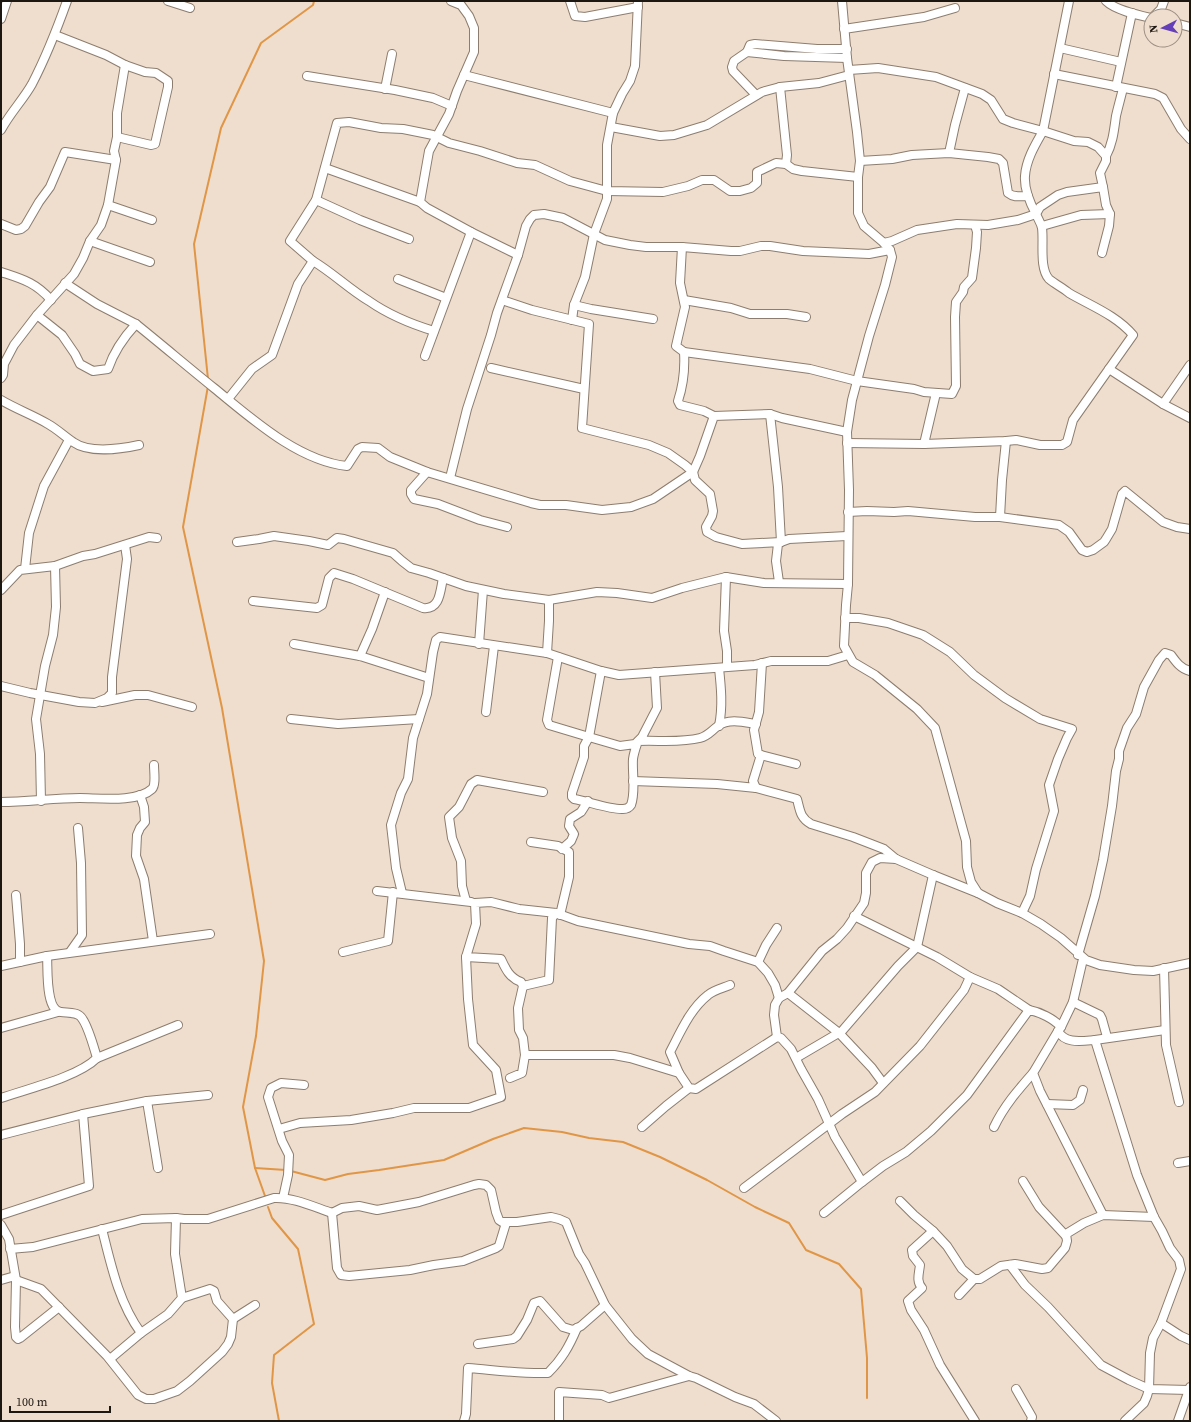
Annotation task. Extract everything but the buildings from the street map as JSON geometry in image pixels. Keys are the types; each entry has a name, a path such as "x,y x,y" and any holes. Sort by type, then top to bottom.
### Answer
{"street":[{"path":"1,19 7,1"},
{"path":"1,130 31,85 55,35 67,1"},
{"path":"168,1 190,8"},
{"path":"420,202 429,151 452,106 474,52 474,28 469,16 461,5 451,1"},
{"path":"570,1 575,16 585,16 638,4 635,66 630,81 613,113 607,145 607,198 594,234 585,277 574,305 572,320"},
{"path":"842,1 849,73 858,132 860,161 858,177 858,213 864,226 884,243 890,250 892,257 852,400 847,432 848,584 844,646 853,662 875,675 917,709 935,728 966,842 967,867 971,882 978,893"},
{"path":"847,443 924,444 1016,440 1040,445 1062,444 1067,442 1073,420 1133,335 1127,328 1114,318 1066,290 1046,275 1043,259 1042,226 1028,196 1024,178 1026,166 1043,131 1069,1"},
{"path":"1106,1 1109,4 1143,16"},
{"path":"844,29 924,17 955,8"},
{"path":"1102,253 1109,226 1110,214 1106,205 1100,173 1106,161 1106,156 1111,145 1115,129 1120,87 1120,62 1132,13"},
{"path":"55,35 106,55 125,66 145,72 156,73 168,81 168,88 155,144 151,145 116,137"},
{"path":"756,95 733,71 732,67 734,61 747,52 750,45 755,44 817,49 847,53"},
{"path":"1060,48 1120,62"},
{"path":"385,89 392,54"},
{"path":"1,378 3,375 4,364 14,345 37,315 74,274 90,241 101,225 108,205 116,160 114,151 117,113 125,66"},
{"path":"610,127 660,136 674,135 707,125 756,95 780,87 819,83 849,73 878,68 936,77 982,94 991,100 1003,119 1074,142 1088,142 1098,147 1106,156"},
{"path":"1054,74 1155,94 1162,98 1181,129 1190,139"},
{"path":"464,75 613,113"},
{"path":"307,76 433,98 452,106"},
{"path":"780,87 787,155 786,164"},
{"path":"949,153 954,125 965,88"},
{"path":"434,331 408,323 369,302 324,267 313,261 290,241 316,200 337,123 349,122 381,128 404,129 437,137 449,143 517,162 535,165 570,181 606,191 663,192 688,186 702,180 714,180 730,191 740,191 751,188 758,183 757,172 776,163 786,164 793,169 802,171 858,177"},
{"path":"1,224 16,230 25,226 50,187 65,152 116,160"},
{"path":"860,161 892,159 912,155 949,153 999,159 1003,163 1008,193 1011,196 1028,196"},
{"path":"325,168 420,202 427,208 471,232 518,255"},
{"path":"884,243 917,230 957,224 988,225 1018,220 1036,214 1040,207 1058,195 1067,192 1103,187"},
{"path":"316,200 360,220 409,239"},
{"path":"108,205 152,220"},
{"path":"450,478 467,409 518,255 526,226 530,219 539,214 563,218 605,240 630,246 682,247 740,251 761,246 770,246 803,250 869,254 890,250"},
{"path":"1042,226 1081,215 1110,214"},
{"path":"682,247 680,283 685,307 676,346 684,352 810,368 857,382 914,389 924,392 952,394 956,386 956,302 963,292 964,287 972,278 977,238 975,225"},
{"path":"425,356 471,232"},
{"path":"90,241 150,262"},
{"path":"228,399 252,370 272,355 298,284 313,261"},
{"path":"1,272 24,278 37,286 51,300"},
{"path":"398,279 446,298"},
{"path":"65,283 97,304 136,324 261,425 294,448 322,461 334,464 347,466 358,449 362,447 378,448 390,457 428,472 540,505 566,505 602,510 631,507 653,499 693,472 714,416"},
{"path":"502,300 589,324 582,428 649,445 668,453 693,472 695,480 710,494 712,500 712,516 706,528 707,532 716,537 742,544 781,542 789,538 848,536"},
{"path":"684,300 731,308 750,314 787,314 806,318"},
{"path":"574,305 653,319"},
{"path":"37,315 62,335 80,364 93,372 108,369 112,356 122,339 136,324"},
{"path":"684,352 685,359 681,391 678,401 680,405 704,411 714,416 770,414 847,432"},
{"path":"1163,404 1190,365"},
{"path":"492,368 584,389"},
{"path":"1109,369 1163,404 1190,418"},
{"path":"924,444 936,393"},
{"path":"1,400 49,424 74,443 106,450 139,445"},
{"path":"770,414 778,487 781,542 778,544 776,561 779,582"},
{"path":"25,569 29,533 44,486 70,440"},
{"path":"1000,517 1006,441"},
{"path":"428,472 411,490 411,494 414,499 438,504 480,520 508,527"},
{"path":"848,512 867,510 894,512 908,511 975,517 1000,517 1059,525 1070,532 1082,550 1090,551 1104,542 1112,529 1122,494 1125,491 1163,522 1177,527 1190,529"},
{"path":"238,542 274,536 328,545 337,538 344,539 393,553 411,568 466,586 504,594 549,600 597,592 652,598 682,588 726,577 764,583 848,584"},
{"path":"1,590 20,570 55,566 83,556 126,545 149,537 157,538"},
{"path":"95,703 107,698 112,693 112,677 127,559 126,545"},
{"path":"41,801 40,754 36,726 45,666 53,635 56,607 55,566"},
{"path":"253,602 317,608 322,605 328,578 334,573 429,609 438,602 444,578"},
{"path":"718,726 722,712 721,684 727,651 724,631 726,577"},
{"path":"479,644 483,590"},
{"path":"360,656 372,629 385,592"},
{"path":"547,654 549,600"},
{"path":"845,618 858,618 888,623 923,635 950,652 974,674 1006,698 1040,719 1072,729 1058,759 1049,785 1054,811 1036,869 1030,896 1022,912"},
{"path":"402,893 396,868 391,825 401,793 408,778 413,738 427,694 436,640 440,637 547,654 619,675 723,667 771,661 828,661 848,655"},
{"path":"294,644 360,656 429,678"},
{"path":"486,712 494,646"},
{"path":"994,1127 999,1116 1014,1095 1033,1073 1060,1029 1073,1002 1081,957 1103,860 1119,751 1122,740 1132,718 1136,714 1144,687 1158,660 1164,653 1171,655 1176,663 1190,671"},
{"path":"558,657 546,720 549,725 620,746 634,744 642,737 657,708 655,672"},
{"path":"762,663 759,712 754,730 758,754 796,764"},
{"path":"601,671 590,737 584,746 584,757 572,797 574,799 622,810 628,808 630,805 633,781 634,750 638,741"},
{"path":"1,686 40,695 95,703 113,701 135,695 148,695 192,707"},
{"path":"291,719 338,724 419,719"},
{"path":"638,741 699,738 707,736 724,722 737,721 756,724"},
{"path":"756,788 753,781 761,755"},
{"path":"1,802 80,798 110,800 140,795 152,789 154,765"},
{"path":"466,901 462,886 461,861 452,838 449,817 459,807 471,784 477,780 543,792"},
{"path":"633,781 717,784 756,788 797,799 802,816 811,824 853,837 884,849 896,859 978,893 997,903 1022,912 1061,938 1081,957 1100,964 1134,970 1153,971 1190,963"},
{"path":"140,795 144,807 145,822 137,835 136,856 144,879 154,941"},
{"path":"562,849 571,841 574,834 569,826 570,819 582,812 588,801"},
{"path":"70,952 82,935 81,863 78,828"},
{"path":"523,986 549,980 552,918 558,914 569,877 568,852 558,846 531,842"},
{"path":"777,1036 774,1015 775,1005 779,998 788,993 822,951 837,939 847,928 864,902 866,894 866,873 872,862 880,858 896,859"},
{"path":"796,1058 842,1031 898,966 917,947 933,875"},
{"path":"377,891 475,903 491,902 519,909 558,914 578,921 689,944 710,946 758,962 768,973 775,985 779,998"},
{"path":"343,952 388,941 393,892"},
{"path":"16,895 20,962"},
{"path":"279,1129 300,1123 351,1120 414,1108 469,1108 501,1097 496,1070 473,1045 468,999 466,957 476,924 475,903"},
{"path":"854,916 937,957 970,977 998,989 1029,1010 1057,1023 1061,1036 1072,1040 1094,1040 1165,1030"},
{"path":"758,962 777,928"},
{"path":"1,966 70,952 210,934"},
{"path":"47,956 50,999 52,1008 58,1012"},
{"path":"466,957 501,960 506,972 515,980 521,982 523,986 518,1008 519,1030 523,1038 525,1055 522,1073 510,1078"},
{"path":"1164,968 1166,1045 1179,1102"},
{"path":"744,1188 842,1114 875,1092 920,1046 964,990 970,977"},
{"path":"689,1088 679,1073 670,1052 696,1008 708,995 730,985"},
{"path":"788,993 839,1033 872,1068 883,1084"},
{"path":"1073,1002 1100,1015 1107,1037"},
{"path":"824,1213 883,1166 906,1152 926,1135 967,1095 1029,1010"},
{"path":"1,1028 58,1012 72,1013 81,1016 97,1058"},
{"path":"1,1098 45,1084 83,1069 97,1058 178,1025"},
{"path":"777,1036 792,1049 818,1099 835,1137 862,1182"},
{"path":"642,1127 689,1088 696,1089 777,1036"},
{"path":"1094,1040 1129,1151 1154,1217 1170,1248 1179,1260 1181,1270 1161,1323 1153,1338 1151,1348 1149,1389 1144,1404 1125,1421"},
{"path":"525,1055 614,1055 630,1058 679,1073"},
{"path":"1033,1073 1103,1215"},
{"path":"283,1198 288,1175 289,1155 282,1141 268,1097 272,1088 281,1083 304,1085"},
{"path":"1047,1104 1073,1105 1080,1100 1083,1090"},
{"path":"1,1135 83,1114 147,1101 208,1095"},
{"path":"147,1101 158,1168"},
{"path":"1,1214 89,1186 83,1114"},
{"path":"1178,1164 1190,1161"},
{"path":"1023,1181 1039,1206 1066,1236"},
{"path":"10,1249 33,1247 142,1219 208,1219 274,1198 283,1198 301,1202 332,1213 342,1208 358,1206 376,1210 419,1202 479,1184 489,1187 493,1195 496,1212 499,1220 502,1222 506,1223 551,1217 566,1222 579,1254 605,1305 632,1339 648,1354 735,1398 754,1404 776,1421"},
{"path":"900,1201 933,1231 946,1246 962,1269 974,1279 980,1280 1001,1266 1015,1264 1042,1269 1048,1268 1065,1248 1066,1234 1069,1231 1103,1215 1154,1217"},
{"path":"332,1213 337,1268 341,1275 349,1276 410,1270 474,1258 499,1246 506,1223"},
{"path":"176,1218 175,1254 182,1298"},
{"path":"1,1225 9,1239 15,1278 16,1337 18,1339 59,1307"},
{"path":"102,1229 111,1264 124,1303 131,1319 141,1333"},
{"path":"933,1231 912,1250 913,1256 920,1265 918,1284 922,1288 908,1301 911,1310 924,1330 940,1365 973,1420"},
{"path":"1010,1265 1025,1285 1102,1365 1149,1389 1189,1388 1178,1421"},
{"path":"1,1280 15,1278 41,1289 110,1359 138,1395 146,1400 154,1399 177,1391 222,1352 231,1337 233,1319 217,1301 214,1291 210,1289 182,1298 168,1314 141,1333 110,1359"},
{"path":"960,1295 974,1279"},
{"path":"478,1344 513,1339 517,1336 527,1320 534,1303 536,1302 540,1302 563,1327 573,1330 605,1305"},
{"path":"233,1319 255,1305"},
{"path":"1161,1323 1190,1340"},
{"path":"464,1421 466,1414 468,1368 502,1370 530,1374 548,1373 560,1361 570,1346 577,1328"},
{"path":"560,1421 559,1392 602,1395 609,1398 689,1376"},
{"path":"1016,1389 1032,1417 1031,1421"}],"waterway":[{"path":"208,379 194,244 221,128 261,43 313,5 314,1"},
{"path":"208,386 183,527 222,708 264,961 256,1036 243,1107 255,1168 265,1196"},
{"path":"291,1171 325,1180 348,1174 444,1160 493,1139 524,1128 562,1132 589,1138 623,1142 660,1157 707,1180 755,1207 789,1223 806,1250 839,1264 861,1289 867,1358 867,1398"},
{"path":"255,1168 286,1170"},
{"path":"268,1207 272,1218 298,1249 314,1324 274,1355 272,1383 279,1421"}]}
